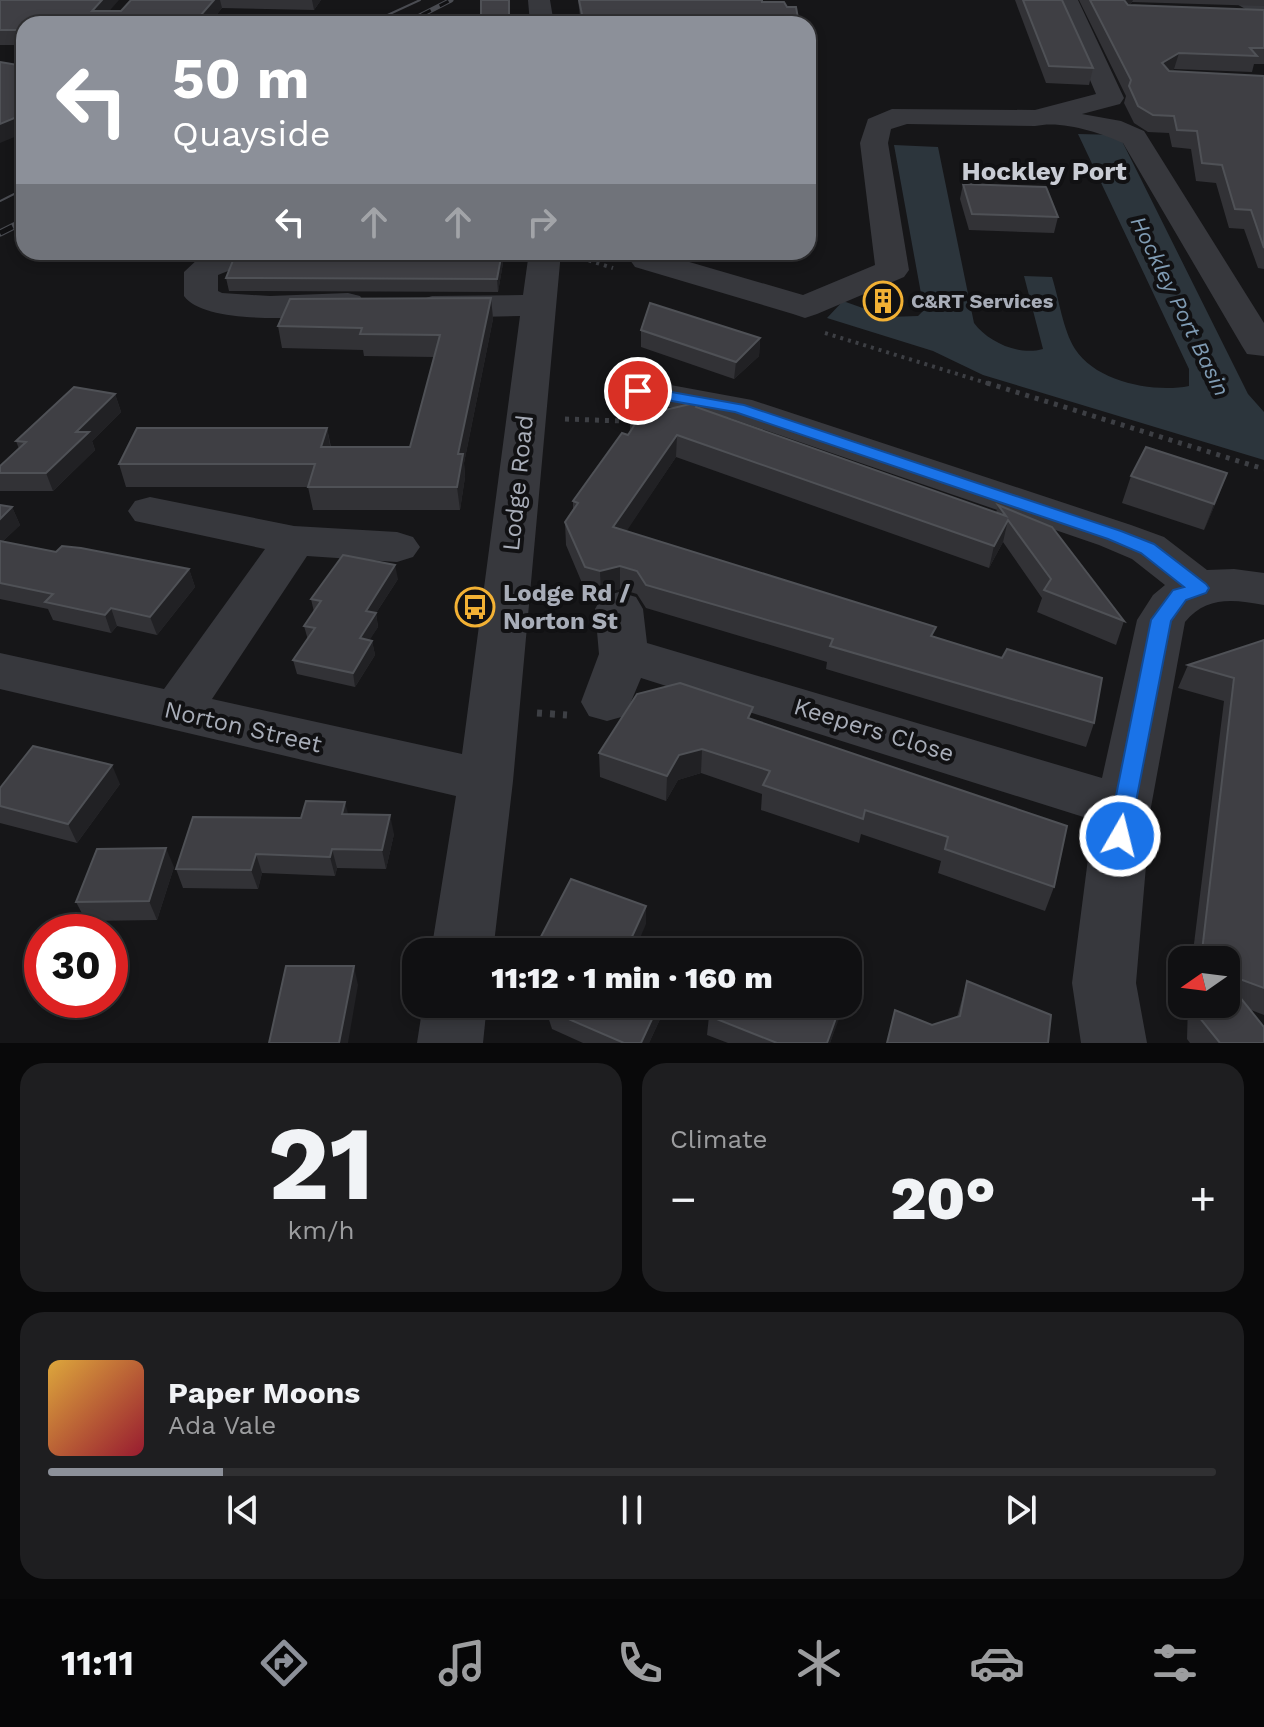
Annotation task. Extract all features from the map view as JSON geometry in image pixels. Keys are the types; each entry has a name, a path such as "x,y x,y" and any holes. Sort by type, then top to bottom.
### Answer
{"street":[{"path":"647,260 805,307 892,270 874,143 878,125 892,117 907,116 1035,118 1111,98 1067,0"},
{"path":"1232,8 1264,14"},
{"path":"1049,115 1072,123 1111,127 1134,137 1260,346"},
{"path":"223,260 201,272 201,296 208,303 243,307 538,305"},
{"name":"Lodge Road","path":"464,938 486,781 538,305 557,260"},
{"path":"633,396 738,408 1115,535 1148,548 1199,588"},
{"path":"150,511 294,541 397,547"},
{"path":"176,712 294,541"},
{"path":"1114,1043 1104,983 1123,807 1161,620 1179,595 1199,588 1241,584 1264,589"},
{"name":"Keepers Close","path":"607,702 622,631 1123,807"},
{"name":"Norton Street","path":"0,671 486,781"},
{"path":"450,1043 453,1018"}],"path":[{"path":"583,260 618,269"},
{"path":"813,329 1264,469"},
{"path":"524,417 633,396"},
{"path":"492,710 589,716 607,702"}],"water":[{"name":"Hockley Port Basin","path":"1078,134 1119,135 1248,394 1264,412 1264,460 983,375 933,351 827,318 843,301 888,317 918,316 924,310 894,145 938,147 974,323 980,330 1014,349 1043,349 1024,276 1052,277 1067,333 1084,360 1111,377 1143,386 1189,386 1189,369"}],"building":[{"path":"0,0 102,0 92,11 121,11 131,0 214,0 200,16 16,16 16,30 0,30"},
{"path":"481,0 509,0 509,16 481,16"},
{"path":"579,0 762,0 784,2 787,7 796,7 798,16 582,16"},
{"path":"1023,0 1062,0 1093,68 1049,66"},
{"path":"1090,0 1124,0 1128,5 1264,10 1264,48 1250,48 1257,56 1179,53 1162,63 1169,71 1264,76 1264,248 1251,210 1235,209 1222,165 1202,163 1197,131 1177,130 1174,116 1153,115 1138,106 1129,86 1131,80"},
{"path":"0,62 16,65 16,117 0,124"},
{"path":"963,184 1046,187 1058,217 972,214"},
{"path":"233,260 501,260 497,279 226,278"},
{"path":"491,298 458,454 463,454 457,487 308,487 315,464 119,464 137,428 327,428 321,447 410,447 440,335 360,334 362,328 278,326 290,299"},
{"path":"650,303 760,338 736,362 641,330"},
{"path":"74,387 115,394 76,432 89,432 46,473 0,473 0,466 26,442 16,441"},
{"path":"699,402 696,407 1006,516 998,505 1052,527 1124,621 1044,590 1051,579 1008,520 994,546 677,435 613,527 936,627 931,636 1002,658 1007,649 1102,678 1094,723 830,646 833,639 646,585 637,571 620,566 600,571 585,567 565,522 578,503 573,501 622,433 628,435 637,421 630,418"},
{"path":"1146,447 1227,473 1214,504 1131,476"},
{"path":"0,505 12,507 0,519"},
{"path":"0,541 56,552 62,546 81,548 189,569 150,617 111,608 105,615 45,602 53,594 0,583"},
{"path":"343,555 395,565 366,611 376,613 360,638 372,641 353,673 293,660 315,628 304,626 321,601 311,599"},
{"path":"1264,640 1264,988 1240,979 1240,946 1203,946 1234,678 1188,665"},
{"path":"680,683 753,707 748,718 1067,826 1054,887 945,849 948,837 865,810 863,819 763,785 770,771 702,749 679,755 667,776 599,753 637,694"},
{"path":"33,746 112,765 68,824 0,806 0,788"},
{"path":"306,801 345,802 342,814 390,815 382,850 332,849 330,857 256,854 251,870 176,869 193,817 301,818"},
{"path":"166,848 149,901 76,902 97,849"},
{"path":"571,879 646,906 631,938 540,938"},
{"path":"286,966 354,966 339,1043 269,1043"},
{"path":"967,981 1051,1015 1048,1043 887,1043 895,1010 932,1025 960,1016"},
{"path":"1240,997 1264,1027 1264,1043 1220,1043 1200,1018 1240,1018"},
{"path":"566,1018 653,1018 641,1043 624,1043"},
{"path":"714,1018 836,1018 827,1043 777,1043"}],"tram line":[{"path":"385,16 420,0"},
{"path":"0,201 16,193"}],"railway":[{"path":"420,16 451,0"},
{"path":"0,233 16,225"}],"place":[{"name":"C&RT Services","path":"883,301"},
{"name":"Lodge Rd / Norton St","path":"475,607"}],"district":[{"name":"Hockley Port","path":"1044,171"}],"route":[{"path":"638,391 738,408 1115,535 1148,548 1199,588 1179,595 1161,620 1123,807 1120,836"}]}
